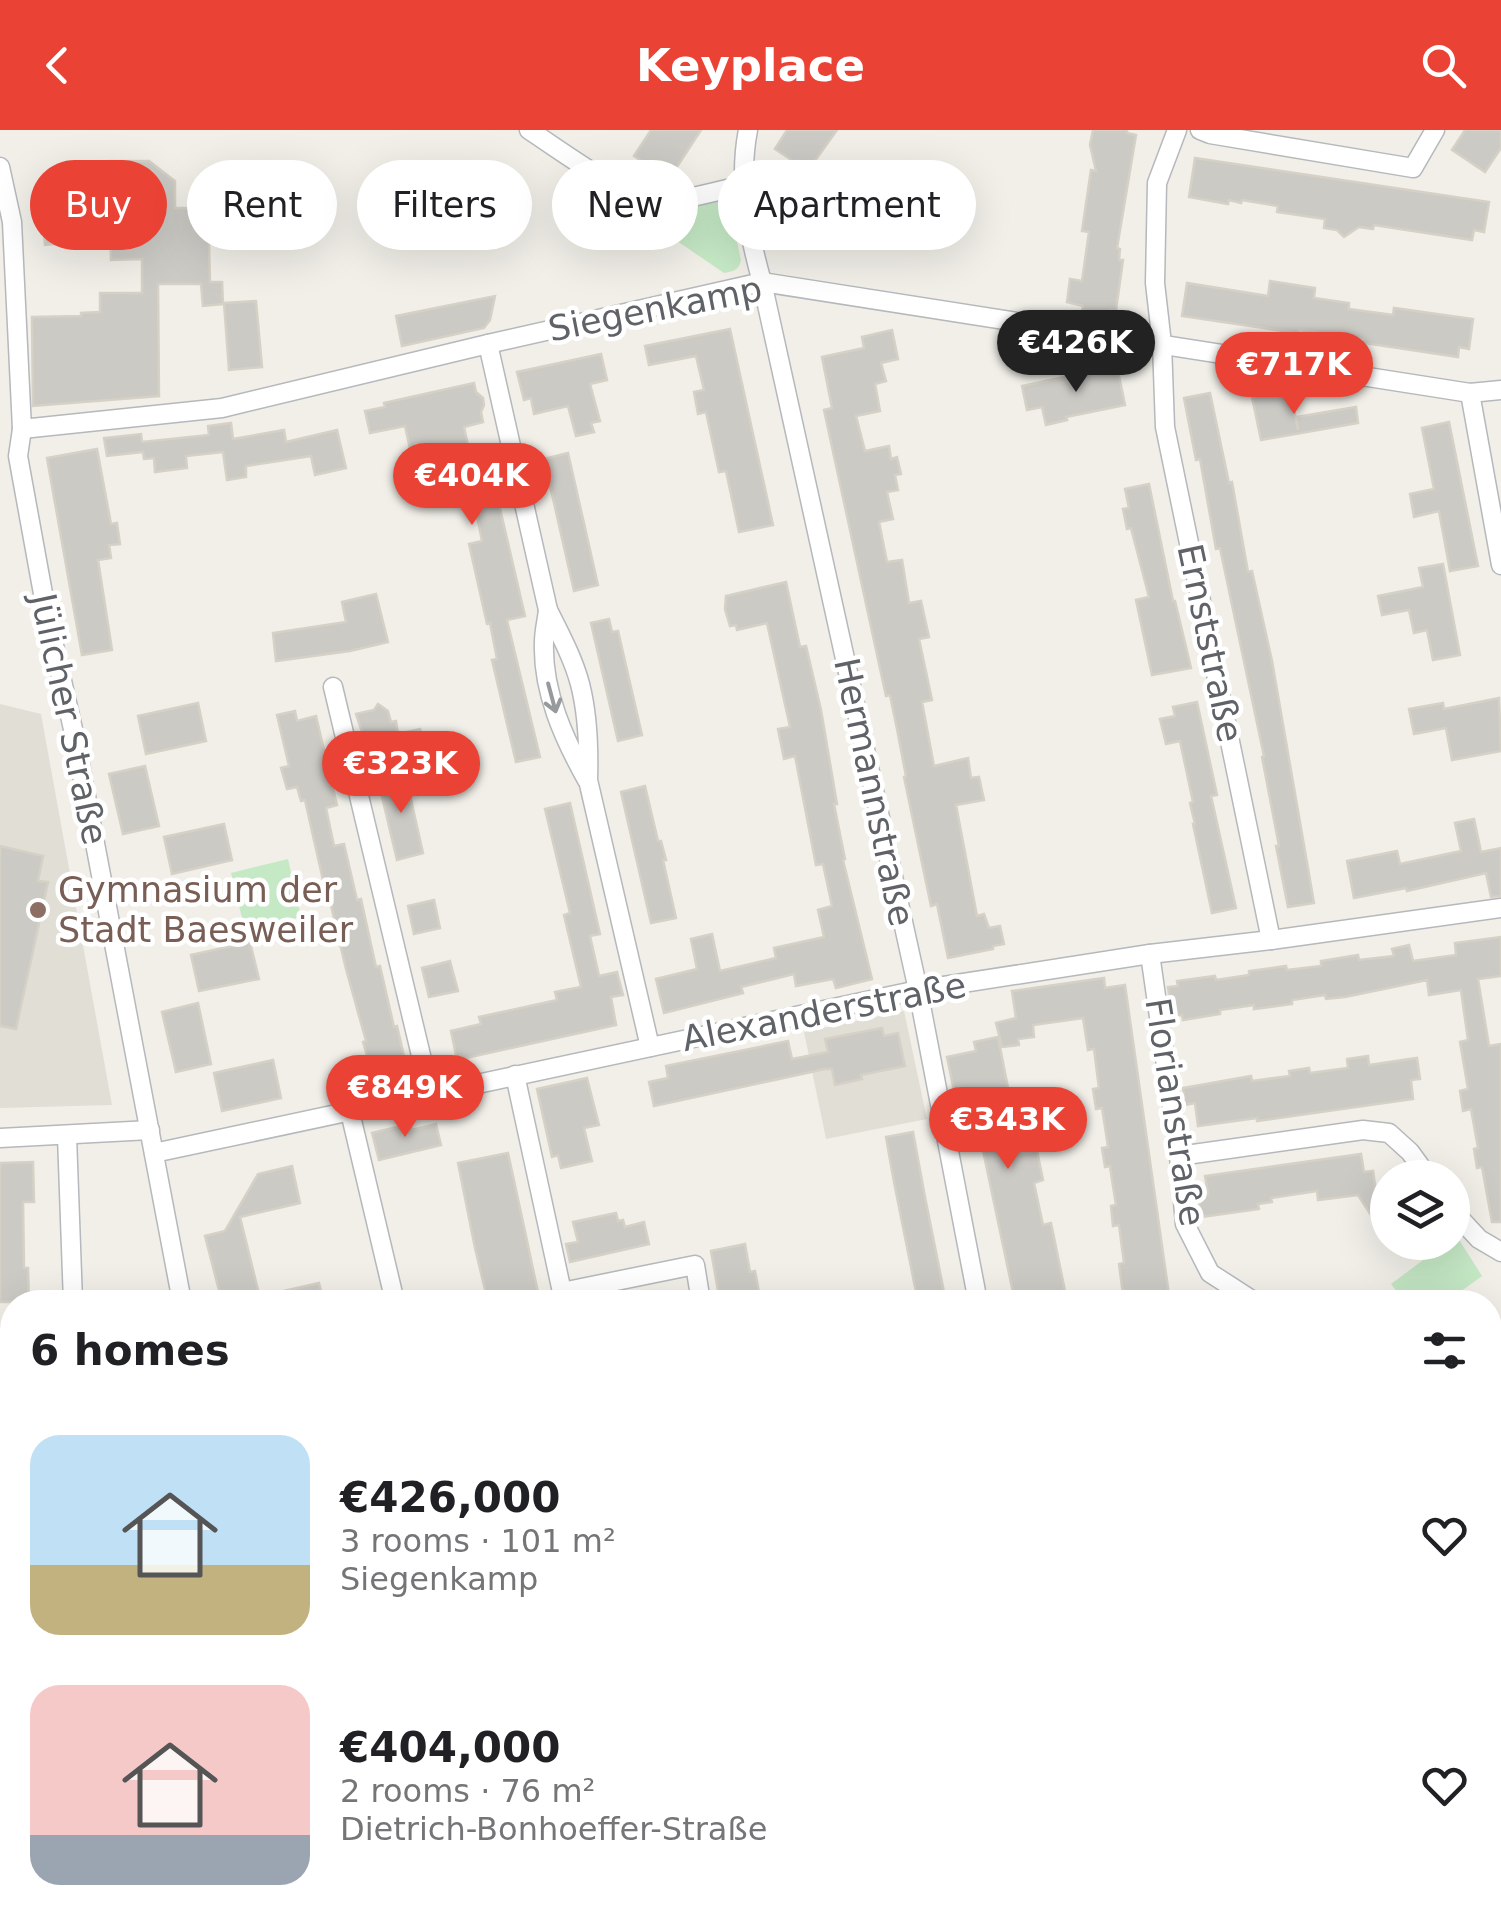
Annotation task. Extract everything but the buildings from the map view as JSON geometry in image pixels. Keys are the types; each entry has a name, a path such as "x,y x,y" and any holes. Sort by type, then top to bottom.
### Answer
{"street":[{"path":"529,130 620,188 646,200 682,199 718,191"},
{"name":"Hermannstraße","path":"744,160 748,130"},
{"name":"Ernststraße","path":"1177,130 1157,183 1155,284 1165,427 1271,940"},
{"path":"1200,130 1413,168 1435,130"},
{"name":"Jülicher Straße","path":"0,167 12,222 22,429 9,457 76,738 180,1290"},
{"name":"Hermannstraße","path":"753,250 918,990 976,1290"},
{"name":"Siegenkamp","path":"22,429 222,408 762,282 1470,393 1501,390"},
{"path":"488,344 548,610 580,684 589,742 588,780 650,1047"},
{"path":"1470,393 1501,565"},
{"path":"548,610 544,644 550,694 568,746 588,780"},
{"path":"333,687 430,1093"},
{"name":"Alexanderstraße","path":"154,1152 918,990 1150,954 1501,908"},
{"name":"Florianstraße","path":"1150,954 1185,1224 1210,1273 1236,1290"},
{"path":"515,1074 562,1290"},
{"path":"350,1112 393,1290"},
{"path":"0,1138 150,1130"},
{"path":"1179,1156 1364,1130 1389,1134 1416,1160"},
{"path":"67,1136 73,1290"},
{"path":"1470,1229 1501,1252"},
{"path":"572,1290 694,1266 699,1290"}],"shaded area":[{"name":"Gymnasium der Stadt Baesweiler","path":"0,704 41,714 112,1105 0,1108"},
{"path":"904,1011 927,1119 826,1139 804,1032"}],"green space":[{"path":"714,200 718,200 718,250 739,250 741,260 733,271 724,273 690,250 698,250 698,204"},
{"path":"288,859 301,917 245,930 231,873"},
{"path":"1470,1257 1482,1276 1463,1290 1396,1290 1391,1284 1423,1260"}],"place":[{"name":"Gymnasium der Stadt Baesweiler","path":"38,910"}]}
